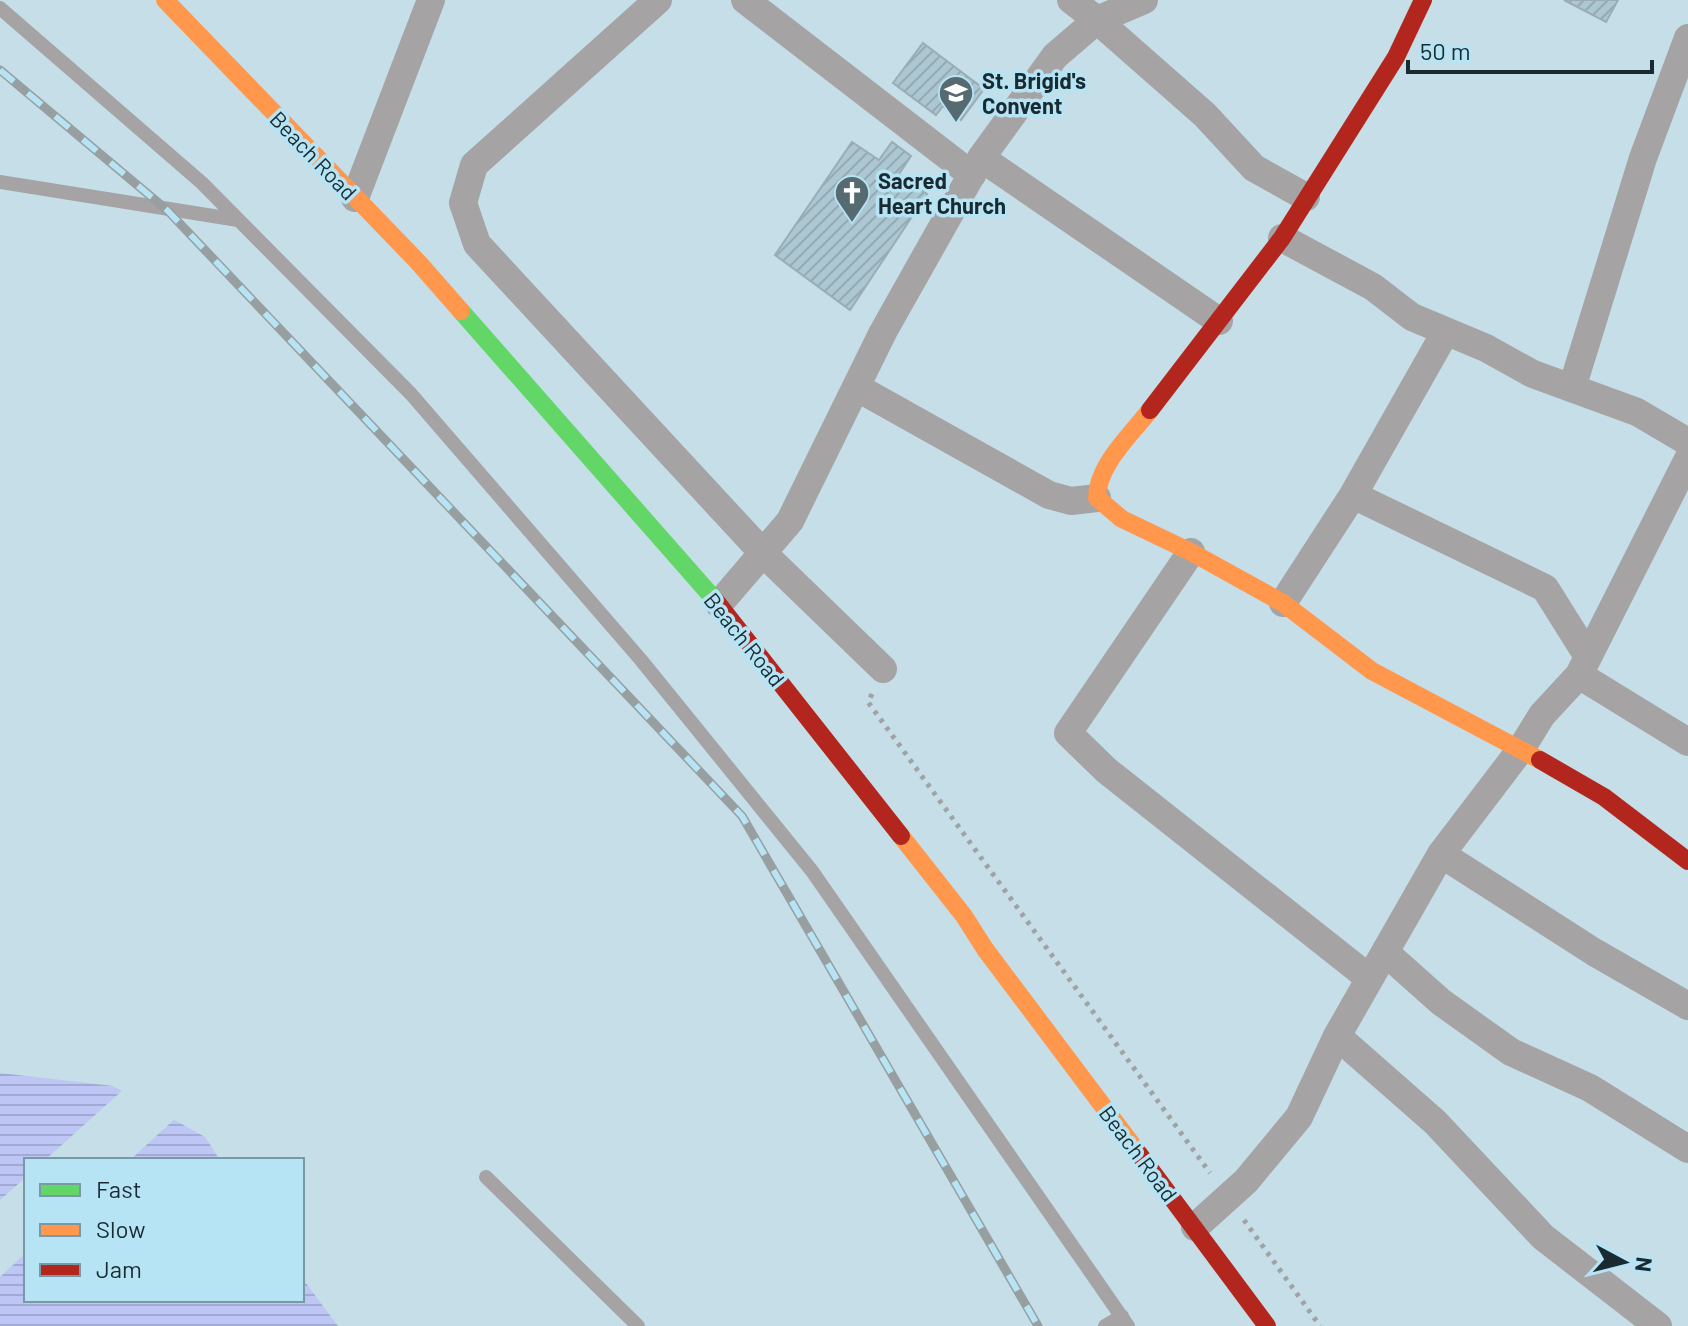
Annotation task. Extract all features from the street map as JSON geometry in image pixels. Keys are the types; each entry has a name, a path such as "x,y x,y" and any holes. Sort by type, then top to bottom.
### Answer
{"main road":[{"name":"Beach Road","path":"165,0 418,262 719,604 964,916 985,949 1267,1326"},
{"path":"1423,0 1396,57 1282,238 1106,467 1097,487 1097,498 1122,519 1191,552 1283,603 1372,671 1521,749 1604,797 1688,861"}],"street":[{"path":"355,198 431,0"},
{"path":"658,0 474,165 463,203 477,244 763,553 883,669"},
{"path":"745,0 977,166 1219,321"},
{"path":"1071,0 1205,115 1254,168 1306,197"},
{"path":"719,604 790,521 883,332 977,166 1055,56 1097,20 1144,0"},
{"path":"1572,388 1643,158 1688,38"},
{"path":"1282,238 1373,287 1412,317 1486,348 1533,374 1637,412 1688,442"},
{"path":"1283,603 1353,495 1446,331"},
{"path":"856,387 1049,495 1071,501 1097,498"},
{"path":"1195,1227 1246,1181 1299,1117 1337,1036 1441,854 1521,749 1542,715 1583,665 1688,459"},
{"path":"1353,495 1545,588 1583,665 1688,742"},
{"path":"1191,552 1068,733 1106,770 1369,978"},
{"path":"1441,854 1594,952 1688,1006"},
{"path":"1386,953 1441,1002 1511,1052 1590,1088 1688,1149"},
{"path":"1337,1036 1435,1122 1543,1237 1658,1326"}],"lane":[{"path":"0,8 202,183 411,394 641,660 812,871 1125,1321 1105,1326"},
{"path":"0,182 238,220"},
{"path":"486,1177 638,1326"}],"path":[{"path":"883,669 868,702 1320,1326"}],"water":[{"path":"0,1073 113,1086 205,1137 219,1158 24,1158 24,1302 304,1302 304,1281 338,1326 0,1326"}],"pier":[{"path":"125,1088 177,1117 132,1158 47,1158"},
{"path":"24,1179 24,1255 0,1277 0,1200"}],"building":[{"path":"1564,0 1618,0 1606,22"},
{"path":"923,43 984,89 961,120 943,106 936,115 893,83"},
{"name":"Sacred Heart Church","path":"852,142 879,160 892,142 911,156 899,174 927,194 850,310 775,255"}],"railway":[{"path":"0,70 167,210 742,816 1038,1326"}],"traffic: fast":[{"path":"461,311 715,600"}],"traffic: slow":[{"path":"165,0 418,262 461,311"},
{"path":"1150,410 1109,462 1098,486 1097,498 1122,519 1191,552 1283,603 1372,671 1540,760"},
{"path":"901,836 964,916 985,949 1139,1154"}],"traffic: jam":[{"path":"1150,410 1282,238 1396,57 1423,0"},
{"path":"715,600 901,836"},
{"path":"1540,760 1604,797 1688,861"},
{"path":"1139,1154 1267,1326"}],"place":[{"name":"St. Brigid's Convent","path":"956,124"},
{"name":"Sacred Heart Church","path":"852,224"}]}
